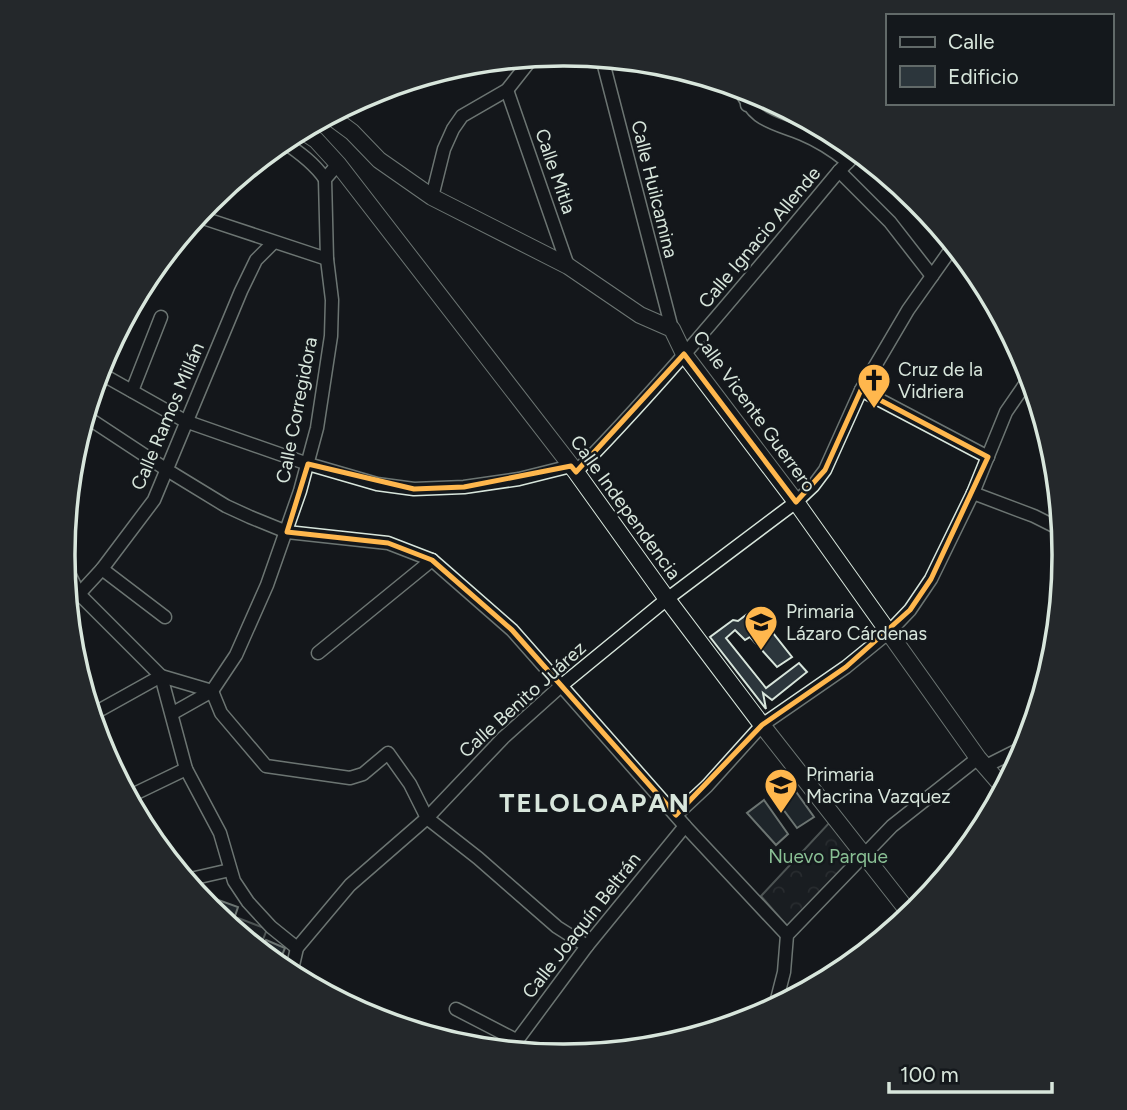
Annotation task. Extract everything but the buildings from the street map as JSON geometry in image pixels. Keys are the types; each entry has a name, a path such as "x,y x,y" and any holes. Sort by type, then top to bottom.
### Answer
{"main road":[{"name":"Calle Vicente Guerrero","path":"338,122 379,160 432,197 568,266 640,314 672,329 684,354 796,502 997,780"},
{"name":"Calle Independencia","path":"311,137 338,164 573,469 667,600 762,725 904,905"}],"street":[{"path":"432,197 444,149 453,129 463,116 507,90 524,69"},
{"name":"Calle Huilcamina","path":"605,69 672,329"},
{"name":"Calle Mitla","path":"507,90 568,266"},
{"path":"746,102 762,120 821,143 890,222 932,276"},
{"path":"293,148 317,167 325,179 338,164"},
{"name":"Calle Ignacio Allende","path":"573,469 613,434 851,160"},
{"name":"Calle Corregidora","path":"212,691 236,655 253,621 287,532 309,464 331,336 332,300 327,259 325,179"},
{"path":"208,220 327,259"},
{"name":"Calle Ramos Millán","path":"79,594 102,569 154,500 241,290 256,260 273,243"},
{"name":"Calle Benito Juárez","path":"297,948 350,885 427,818 503,738 562,685 813,486 825,470 861,390 908,310 948,254"},
{"path":"132,391 161,317"},
{"path":"108,378 185,421 309,464 377,484 414,489 464,487 573,469"},
{"path":"676,816 762,725 846,667 889,632 910,610 931,579 973,493 1006,412 1022,388"},
{"path":"861,390 988,457"},
{"path":"94,422 226,506 287,532 388,543 432,560 512,630 685,826 787,935"},
{"path":"973,493 1051,525"},
{"path":"318,653 432,560"},
{"path":"102,569 164,617"},
{"path":"76,588 161,676 186,769 220,833 234,881 248,902 271,927 297,948 294,962"},
{"path":"100,710 161,676 212,691"},
{"path":"173,713 212,691"},
{"path":"212,691 221,713 266,766 350,778 363,774 388,753 410,784 427,818 478,858 557,927 587,946"},
{"path":"781,992 787,935 892,826 982,762 1011,752"},
{"path":"137,793 186,769"},
{"name":"Calle Joaquín Beltrán","path":"516,1041 587,946 685,826"},
{"path":"197,878 230,870"},
{"path":"456,1009 504,1039"}],"highlighted area":[{"path":"684,354 796,502 825,470 861,390 988,457 931,579 910,610 846,667 762,725 676,815 512,630 432,560 388,543 287,532 308,464 414,489 464,487 571,466 576,472"}],"green space":[{"name":"Nuevo Parque","path":"830,822 856,858 788,927 761,896"},
{"path":"238,919 267,929 263,940 241,922"}],"place":[{"name":"Cruz de la Vidriera","path":"874,410"},
{"name":"Primaria Lázaro Cárdenas","path":"761,652"},
{"name":"Primaria Macrina Vazquez","path":"781,815"}],"district":[{"name":"TELOLOAPAN","path":"595,803"}]}
